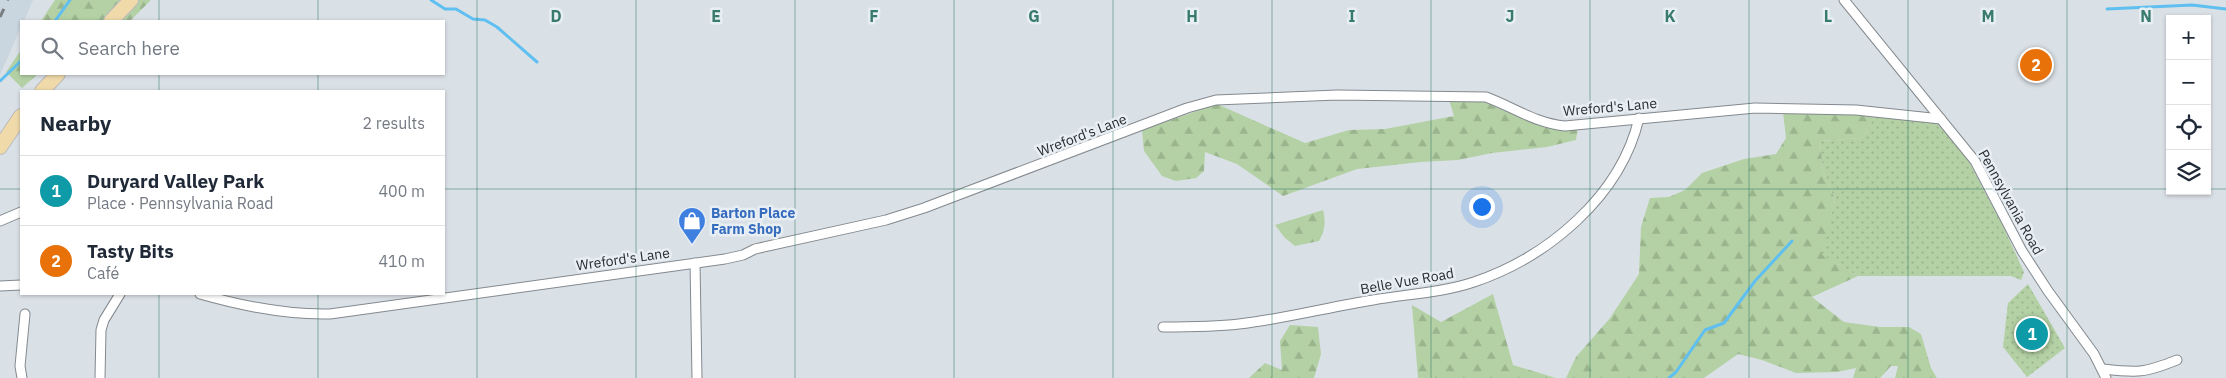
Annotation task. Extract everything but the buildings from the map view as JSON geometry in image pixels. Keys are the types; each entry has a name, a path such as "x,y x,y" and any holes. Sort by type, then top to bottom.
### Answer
{"main road":[{"path":"112,20 131,0"},
{"path":"43,90 57,75"},
{"path":"0,147 20,117"}],"street":[{"name":"Pennsylvania Road","path":"1844,0 1903,69 1975,161 2022,251 2094,354 2104,374"},
{"name":"Wreford's Lane","path":"204,295 238,304 330,314 743,255 755,249 877,222 924,208 1187,108 1216,100 1337,95 1461,95 1486,97 1504,104 1531,119 1565,126 1755,108 1856,110 1941,119"},
{"name":"Belle Vue Road","path":"1164,327 1220,326 1260,321 1373,300 1437,292 1474,283 1493,275 1558,236 1593,205 1615,177 1634,138 1639,118"},
{"path":"0,221 20,212"},
{"path":"696,263 697,378"},
{"path":"0,286 20,285"},
{"path":"100,378 101,330 104,320 119,295"},
{"path":"22,378 20,366 25,314"},
{"path":"2104,374 2137,373 2152,370 2177,360"}],"shaded area":[{"path":"0,0 33,0 24,20 20,20 20,29 0,75"}],"green space":[{"path":"55,0 151,0 131,20 42,20"},
{"path":"20,51 20,75 37,75 22,88 6,72"},
{"path":"1449,100 1479,100 1546,128 1578,127 1576,140 1547,147 1492,153 1458,160 1357,169 1283,196 1237,164 1205,152 1204,171 1196,178 1176,181 1162,176 1144,151 1142,130 1217,104 1305,143 1349,130 1385,129 1454,116"},
{"path":"1783,112 1876,114 1862,138 1820,141 1823,170 1835,200 1822,255 1858,276 1812,297 1844,322 1880,327 1909,327 1921,334 1931,368 1937,378 1895,378 1898,366 1891,366 1880,378 1853,378 1856,368 1837,372 1796,373 1762,360 1738,354 1704,378 1566,378 1576,357 1610,318 1639,274 1641,227 1650,198 1669,197 1685,190 1702,173 1744,159 1776,154 1786,138"},
{"path":"1876,114 1936,122 1968,160 2003,226 2024,272 2021,280 2011,276 1858,276 1821,255 1835,200 1823,170 1820,141 1862,138"},
{"path":"1323,210 1324,226 1319,241 1295,246 1285,238 1275,225"},
{"path":"2028,284 2065,348 2027,377 2003,347 2008,303"},
{"path":"1493,294 1513,365 1556,378 1418,378 1412,305 1441,322"},
{"path":"1290,325 1318,327 1321,354 1314,378 1249,378 1265,363 1282,370 1280,341"}],"waterway":[{"path":"56,20 70,0"},
{"path":"431,0 445,9 456,9 473,19 485,20 497,27 537,62"},
{"path":"2107,9 2192,5 2226,9"},
{"path":"0,81 20,62"},
{"path":"1669,378 1676,372 1705,330 1724,323 1755,281 1792,241"}],"railway":[{"path":"0,17 8,0"}],"place":[{"name":"Tasty Bits","path":"2036,65"},
{"name":"Barton Place Farm Shop","path":"692,245"},
{"name":"Duryard Valley Park","path":"2032,334"}]}
